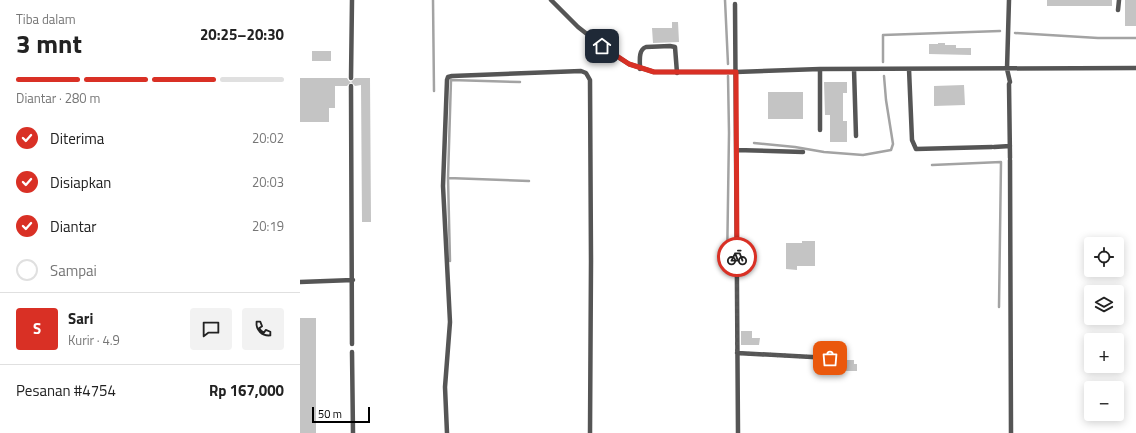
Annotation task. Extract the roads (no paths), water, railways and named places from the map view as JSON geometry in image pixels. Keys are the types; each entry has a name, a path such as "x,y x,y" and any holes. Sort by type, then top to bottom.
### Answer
{"lane":[{"path":"351,78 352,0"},
{"path":"550,0 562,13 594,40 629,64 640,69 654,72 736,72 820,69 1136,68"},
{"path":"1009,0 1008,69 1010,146 1011,433"},
{"path":"1118,0 1118,10"},
{"path":"735,4 738,433"},
{"path":"640,69 641,52 643,48 646,46 670,46 675,47 677,73"},
{"path":"820,69 820,130"},
{"path":"854,69 856,136"},
{"path":"909,69 912,140 916,149 1010,146"},
{"path":"447,433 445,387 450,307 443,186 448,77 582,71 586,73 590,80 590,433"},
{"path":"351,86 353,280 352,344"},
{"path":"736,150 803,152"},
{"path":"300,282 353,280"},
{"path":"352,352 353,433"},
{"path":"737,353 830,358"}],"waterway":[{"path":"433,0 434,91"},
{"path":"725,0 728,64"},
{"path":"883,62 883,35 1000,31"},
{"path":"1015,33 1098,38 1136,38"},
{"path":"727,267 729,133 728,76"},
{"path":"754,143 795,147 824,152 863,155 891,150 893,144 884,76"},
{"path":"448,178 451,80 520,82"},
{"path":"932,165 1001,162 999,307"},
{"path":"450,261 448,178 529,181"}]}
